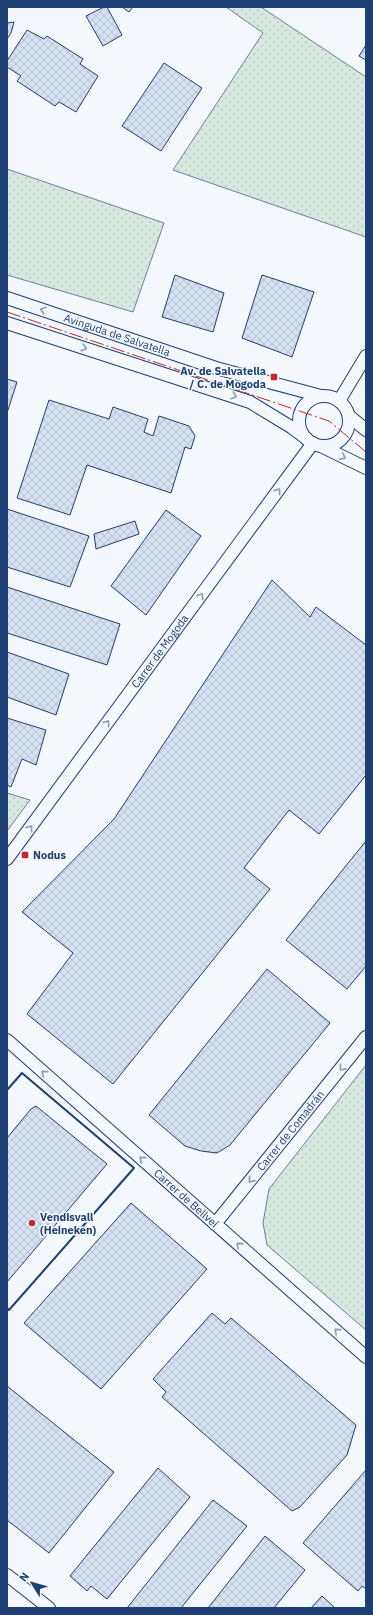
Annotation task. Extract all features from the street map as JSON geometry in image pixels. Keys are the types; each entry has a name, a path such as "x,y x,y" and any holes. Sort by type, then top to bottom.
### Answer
{"street":[{"name":"Avinguda de Salvatella","path":"7,298 216,368 321,396"},
{"name":"Avinguda de Salvatella","path":"7,323 250,402 314,443 366,468"},
{"path":"339,401 366,356"},
{"path":"349,416 348,427 345,435 339,441 331,445 314,443 302,432 300,424 301,412 309,402 321,396 330,396 339,401 349,416 366,430"},
{"name":"Carrer de Mogoda","path":"7,859 314,443"},
{"name":"Carrer de Comadrán","path":"216,1224 366,1037"},
{"name":"Carrer de Bellveí","path":"7,1040 366,1357"},
{"path":"7,1575 49,1608"}],"shaded area":[{"path":"226,7 261,7 366,77 366,237 173,170 263,33"},
{"path":"7,169 164,223 133,312 7,275"},
{"path":"7,793 30,800 7,831"},
{"path":"366,1065 366,1330 267,1245 263,1223 269,1189"}],"building":[{"path":"107,7 122,35 103,46 86,16"},
{"path":"122,7 133,7 129,12"},
{"path":"14,22 11,33 7,39 7,23"},
{"path":"27,30 44,39 47,36 83,59 80,64 98,76 76,112 59,102 55,106 17,81 21,76 7,67 7,61"},
{"path":"366,45 366,60 359,56"},
{"path":"164,63 202,88 161,151 122,126"},
{"path":"175,275 224,293 213,332 162,317"},
{"path":"262,275 314,292 292,357 242,338"},
{"path":"7,379 17,382 7,413"},
{"path":"49,400 109,419 113,407 148,419 144,432 153,436 159,416 189,426 195,436 191,449 185,447 171,493 87,465 70,515 17,498"},
{"path":"7,509 89,536 70,587 7,567"},
{"path":"166,510 201,536 146,615 111,586"},
{"path":"135,521 139,534 96,549 94,534"},
{"path":"272,580 310,617 316,607 366,645 366,775 319,834 289,810 244,868 270,889 113,1084 27,1014 73,953 22,912 114,819"},
{"path":"7,587 120,624 107,665 7,633"},
{"path":"7,652 69,674 56,715 7,697"},
{"path":"7,718 46,730 36,765 22,759 11,787 7,785"},
{"path":"366,841 366,966 347,989 286,940"},
{"path":"267,969 330,1023 230,1145 217,1153 201,1151 185,1146 149,1115"},
{"name":"Vendisvall (Heineken)","path":"36,1106 107,1164 7,1282 7,1138 31,1109"},
{"path":"131,1203 207,1269 101,1389 24,1323"},
{"path":"212,1313 225,1324 231,1318 356,1425 347,1455 300,1507 292,1511 162,1397 166,1392 153,1379"},
{"path":"7,1386 114,1472 49,1553 7,1520"},
{"path":"158,1468 190,1497 107,1599 91,1586 87,1591 70,1576"},
{"path":"366,1470 366,1589 362,1586 358,1591 303,1543"},
{"path":"213,1500 247,1526 181,1608 127,1608"},
{"path":"265,1536 305,1570 274,1608 208,1608"},
{"path":"322,1596 335,1608 311,1608"}],"wall":[{"path":"7,1090 22,1073 134,1168 9,1310 7,1308"}],"power":[{"path":"7,312 329,421 366,452"}],"place":[{"name":"Av. de Salvatella / C. de Mogoda","path":"274,377"},
{"name":"Nodus","path":"25,855"},
{"name":"Vendisvall (Heineken)","path":"32,1223"}]}
